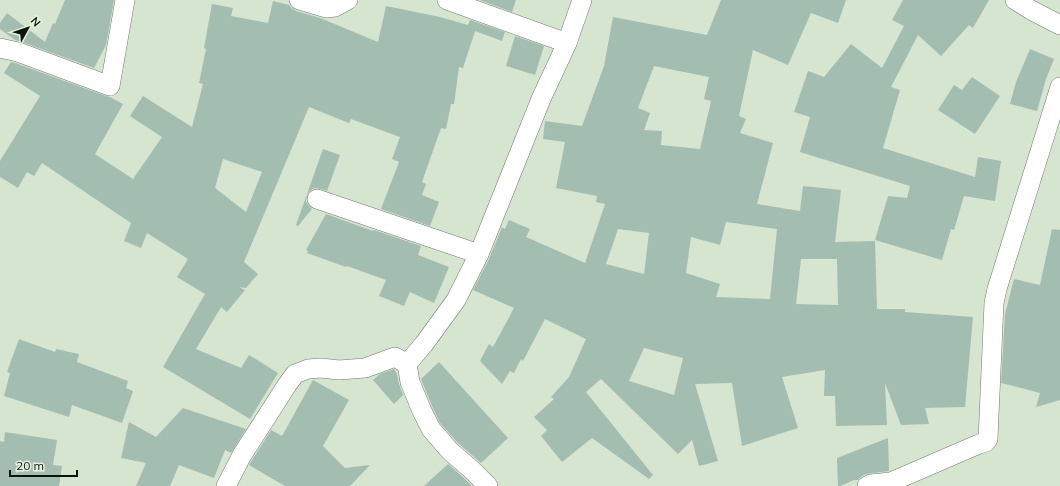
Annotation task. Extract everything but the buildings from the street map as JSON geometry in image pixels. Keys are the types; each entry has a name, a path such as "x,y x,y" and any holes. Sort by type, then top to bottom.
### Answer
{"street":[{"path":"0,48 18,52 110,86 124,0"},
{"path":"299,0 326,8 335,7 348,0"},
{"path":"447,0 567,43"},
{"path":"488,486 450,451 431,429 410,382 407,364 424,344 456,300 479,254 541,99 567,43 582,0"},
{"path":"1015,0 1060,25"},
{"path":"867,486 871,484 892,484 986,442 988,439 993,311 997,289 1060,87"},
{"path":"318,199 479,254"},
{"path":"226,486 242,455 295,374 308,369 320,368 339,370 365,368 395,357 407,364"}]}
